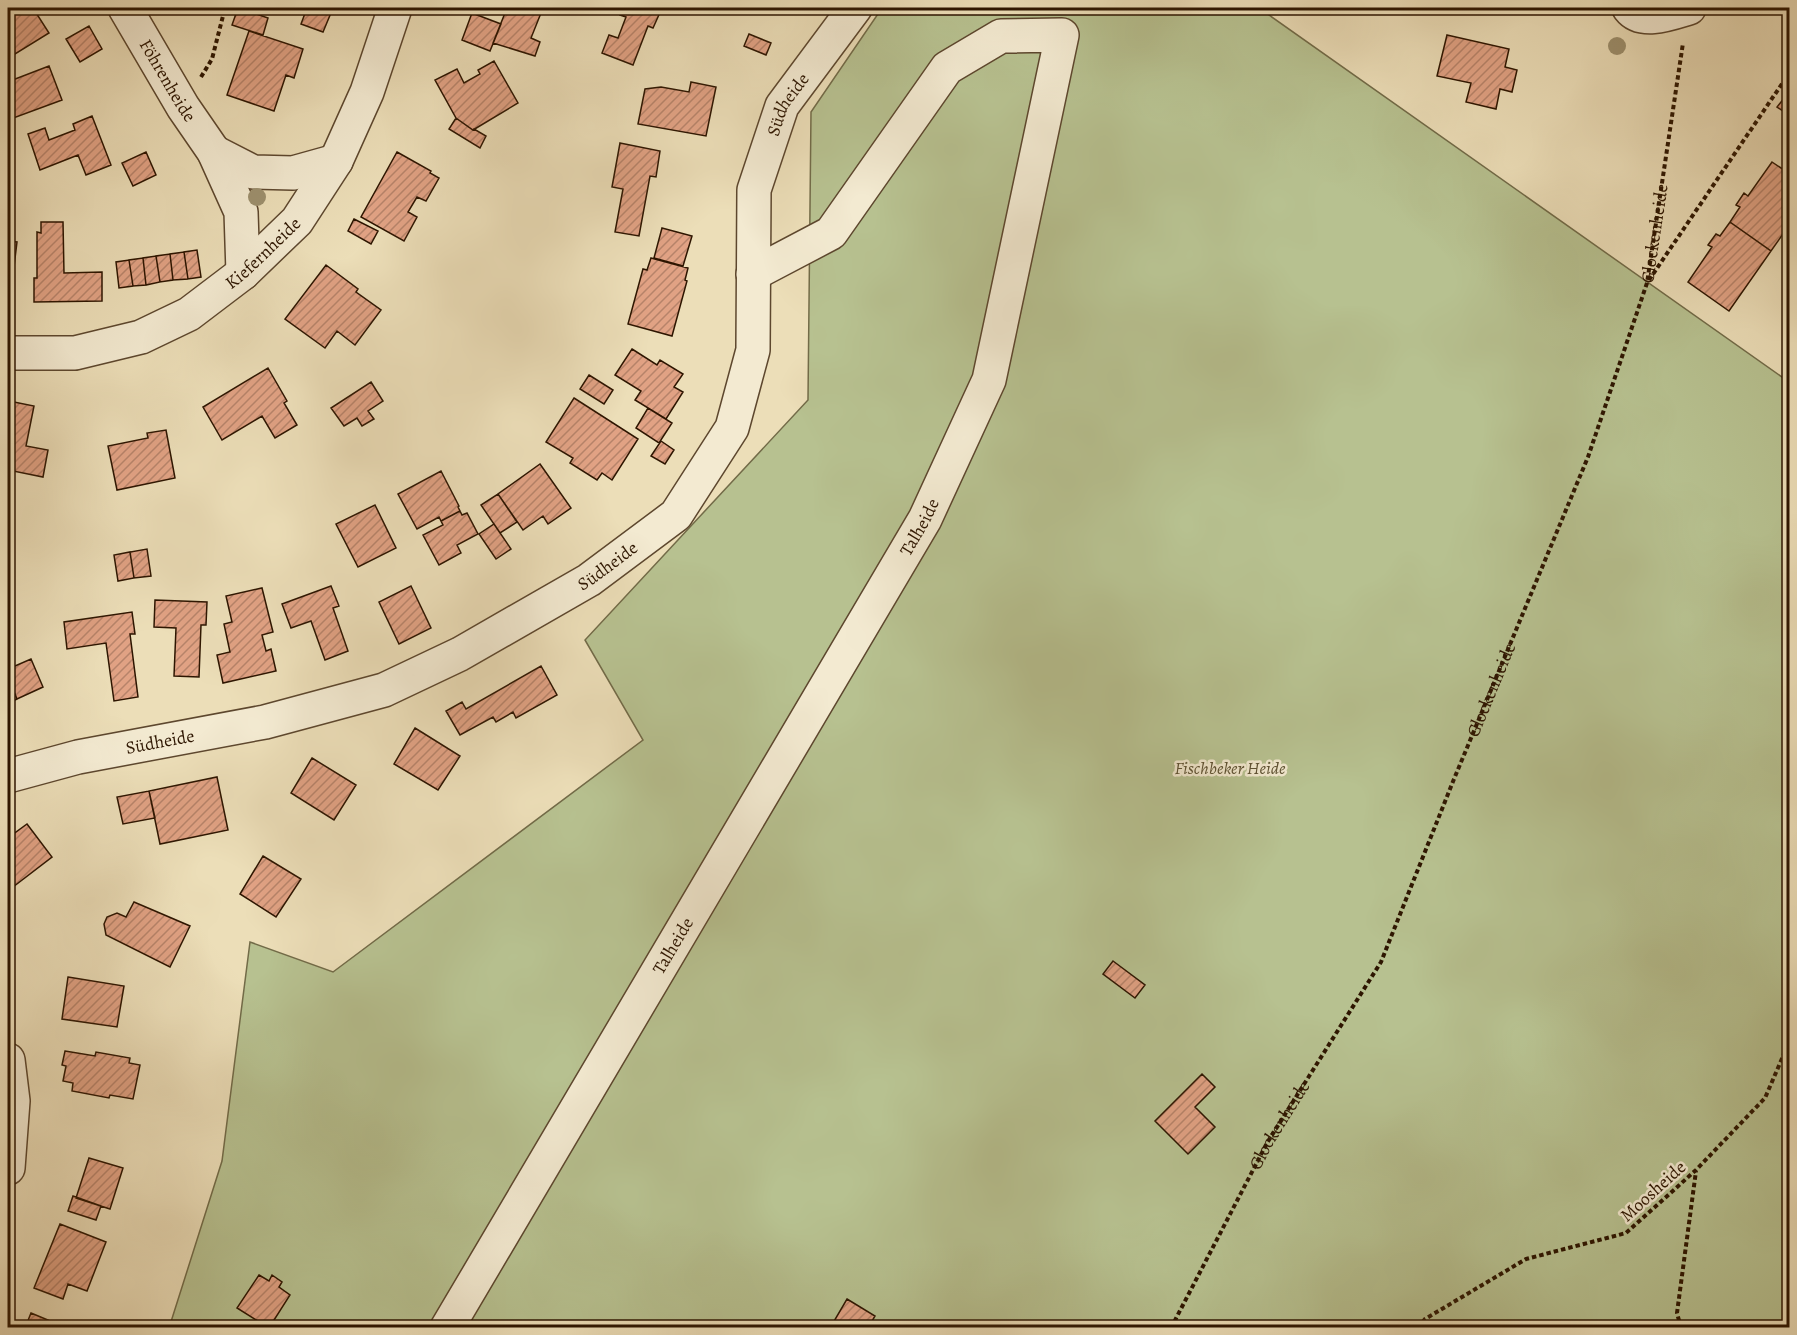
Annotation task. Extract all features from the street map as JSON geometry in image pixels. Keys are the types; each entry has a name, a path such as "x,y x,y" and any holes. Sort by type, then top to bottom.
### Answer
{"street":[{"name":"Föhrenheide","path":"125,8 183,107 214,152 241,212 243,273"},
{"name":"Kiefernheide","path":"8,353 75,353 141,337 189,314 243,273 297,221 336,161 367,92 394,8"},
{"name":"Südheide","path":"8,776 78,757 265,722 384,690 460,654 589,580 676,515 732,428 753,350 754,190 782,106 855,8"},
{"path":"1629,8 1633,13 1651,17 1689,8"},
{"name":"Talheide","path":"447,1328 925,519 989,380 1062,35 1001,36 947,68 831,233 753,274"},
{"name":"Föhrenheide","path":"214,152 253,172 292,173 336,161"},
{"path":"8,1060 14,1101 8,1168"}],"path":[{"path":"183,107 212,59 225,8"},
{"name":"Glockenheide","path":"1171,1328 1268,1143 1382,962 1454,779 1588,457 1647,283 1689,8"},
{"path":"1647,283 1790,72"},
{"name":"Moosheide","path":"1418,1328 1425,1319 1526,1258 1626,1233 1696,1170 1765,1098 1790,1040"},
{"path":"1681,1328 1677,1313 1696,1170"}],"green space":[{"name":"Fischbeker Heide","path":"882,8 1259,8 1789,382 1789,1327 169,1328 222,1161 250,942 333,972 643,740 585,640 808,400 811,112"}],"building":[{"path":"8,8 33,8 49,33 15,54 8,43"},
{"path":"238,8 268,18 263,35 232,25"},
{"path":"307,8 333,8 323,32 301,24"},
{"path":"507,8 543,8 531,38 540,42 535,56 493,43"},
{"path":"623,8 662,8 653,28 648,26 633,65 602,53 609,35 618,38 626,17 620,15"},
{"path":"472,13 501,24 490,51 462,40"},
{"path":"89,26 102,49 80,62 66,39"},
{"path":"249,31 303,49 294,78 286,75 274,111 227,95"},
{"path":"749,34 771,43 766,55 744,46"},
{"path":"1447,35 1509,49 1505,67 1517,70 1512,92 1500,89 1496,109 1466,102 1471,83 1437,76"},
{"path":"494,61 518,103 473,130 456,118 435,80 457,69 464,83 480,74 478,70"},
{"path":"49,66 62,100 8,120 8,75 10,81"},
{"path":"691,82 716,87 706,136 638,124 645,89 661,87 689,92"},
{"path":"1790,91 1790,116 1777,107"},
{"path":"92,116 111,165 86,175 78,155 40,170 28,134 45,128 49,140 75,130 73,124"},
{"path":"456,118 486,136 480,148 449,129"},
{"path":"620,143 660,151 656,177 650,176 639,236 615,232 623,189 612,187"},
{"path":"146,152 156,175 133,186 122,163"},
{"path":"397,152 439,178 426,201 417,197 408,212 417,217 404,241 361,217"},
{"path":"1772,162 1790,174 1790,224 1771,251 1730,222 1740,207 1736,205 1744,193 1748,196"},
{"path":"354,219 378,231 371,244 348,231"},
{"path":"41,222 63,222 64,273 102,272 102,301 34,302 34,278 37,278 37,232 41,233"},
{"path":"1730,222 1771,251 1729,311 1688,282 1712,247 1708,245 1716,234 1720,236"},
{"path":"662,228 692,236 683,266 654,258"},
{"path":"8,241 17,242 12,283 8,283"},
{"path":"197,250 201,277 188,279 184,252"},
{"path":"184,252 188,279 173,280 170,254"},
{"path":"170,254 173,280 160,282 156,256"},
{"path":"156,256 160,282 146,285 143,258"},
{"path":"143,258 146,285 133,286 129,260"},
{"path":"651,258 688,268 685,280 687,281 672,336 628,324 643,269 647,270"},
{"path":"129,260 133,286 119,288 116,262"},
{"path":"326,265 358,289 356,292 381,310 355,345 337,331 325,348 285,319"},
{"path":"632,349 657,365 660,360 683,374 674,387 683,392 666,419 635,400 641,391 615,375"},
{"path":"268,368 287,401 284,403 297,425 275,438 262,416 222,440 203,407"},
{"path":"589,375 613,390 604,404 580,389"},
{"path":"371,382 383,401 368,411 374,419 362,426 357,418 344,426 331,408"},
{"path":"574,398 638,439 612,480 602,473 597,480 570,463 573,458 546,442"},
{"path":"9,401 34,406 26,446 48,450 43,477 8,470"},
{"path":"648,408 672,423 659,443 636,428"},
{"path":"166,430 175,478 117,490 108,446 148,438 147,433"},
{"path":"661,441 674,450 665,464 651,456"},
{"path":"540,464 571,508 548,524 543,516 523,530 498,494"},
{"path":"441,471 460,511 441,521 439,517 417,529 398,494"},
{"path":"498,494 517,522 500,533 481,505"},
{"path":"375,505 396,548 358,567 336,524"},
{"path":"460,511 462,515 467,513 478,534 457,545 461,553 439,565 423,535 443,525 441,521"},
{"path":"494,524 511,549 496,559 479,534"},
{"path":"147,549 151,576 134,578 130,552"},
{"path":"130,552 134,578 118,581 114,555"},
{"path":"331,586 339,606 333,608 348,651 325,660 311,621 291,628 282,604"},
{"path":"411,586 431,628 399,644 379,602"},
{"path":"262,588 273,632 262,635 266,651 271,649 276,671 223,683 217,655 230,652 224,624 232,622 226,596"},
{"path":"155,600 207,602 206,625 201,625 199,677 174,676 176,628 154,627"},
{"path":"132,612 135,634 130,634 138,697 114,701 106,643 67,649 64,622"},
{"path":"31,659 43,687 17,699 8,677 8,669"},
{"path":"541,666 557,695 516,718 513,712 496,722 493,717 460,735 446,711 462,702 466,709"},
{"path":"8,677 17,699 8,703"},
{"path":"415,728 460,756 438,790 394,764"},
{"path":"312,758 356,785 334,820 291,793"},
{"path":"217,777 228,830 160,844 149,791"},
{"path":"149,791 155,818 123,824 117,797"},
{"path":"27,824 52,857 13,887 8,880 8,838"},
{"path":"263,856 301,879 276,917 240,894"},
{"path":"134,902 190,926 170,967 106,935 104,924 107,917 117,913 126,917"},
{"path":"1113,961 1145,985 1135,998 1103,974"},
{"path":"68,977 124,986 117,1027 62,1019"},
{"path":"65,1051 95,1056 96,1052 130,1058 129,1063 140,1065 133,1099 110,1095 109,1098 72,1091 73,1083 63,1081 66,1066 62,1065"},
{"path":"1202,1074 1215,1087 1195,1107 1215,1127 1188,1154 1155,1121"},
{"path":"89,1158 123,1168 110,1209 76,1198"},
{"path":"73,1196 101,1206 96,1220 68,1211"},
{"path":"60,1224 106,1242 87,1291 68,1284 63,1299 34,1288"},
{"path":"259,1275 269,1281 272,1275 282,1282 279,1287 290,1295 269,1328 237,1308"},
{"path":"847,1299 875,1316 868,1328 830,1328"},
{"path":"31,1313 67,1328 25,1328"}]}
